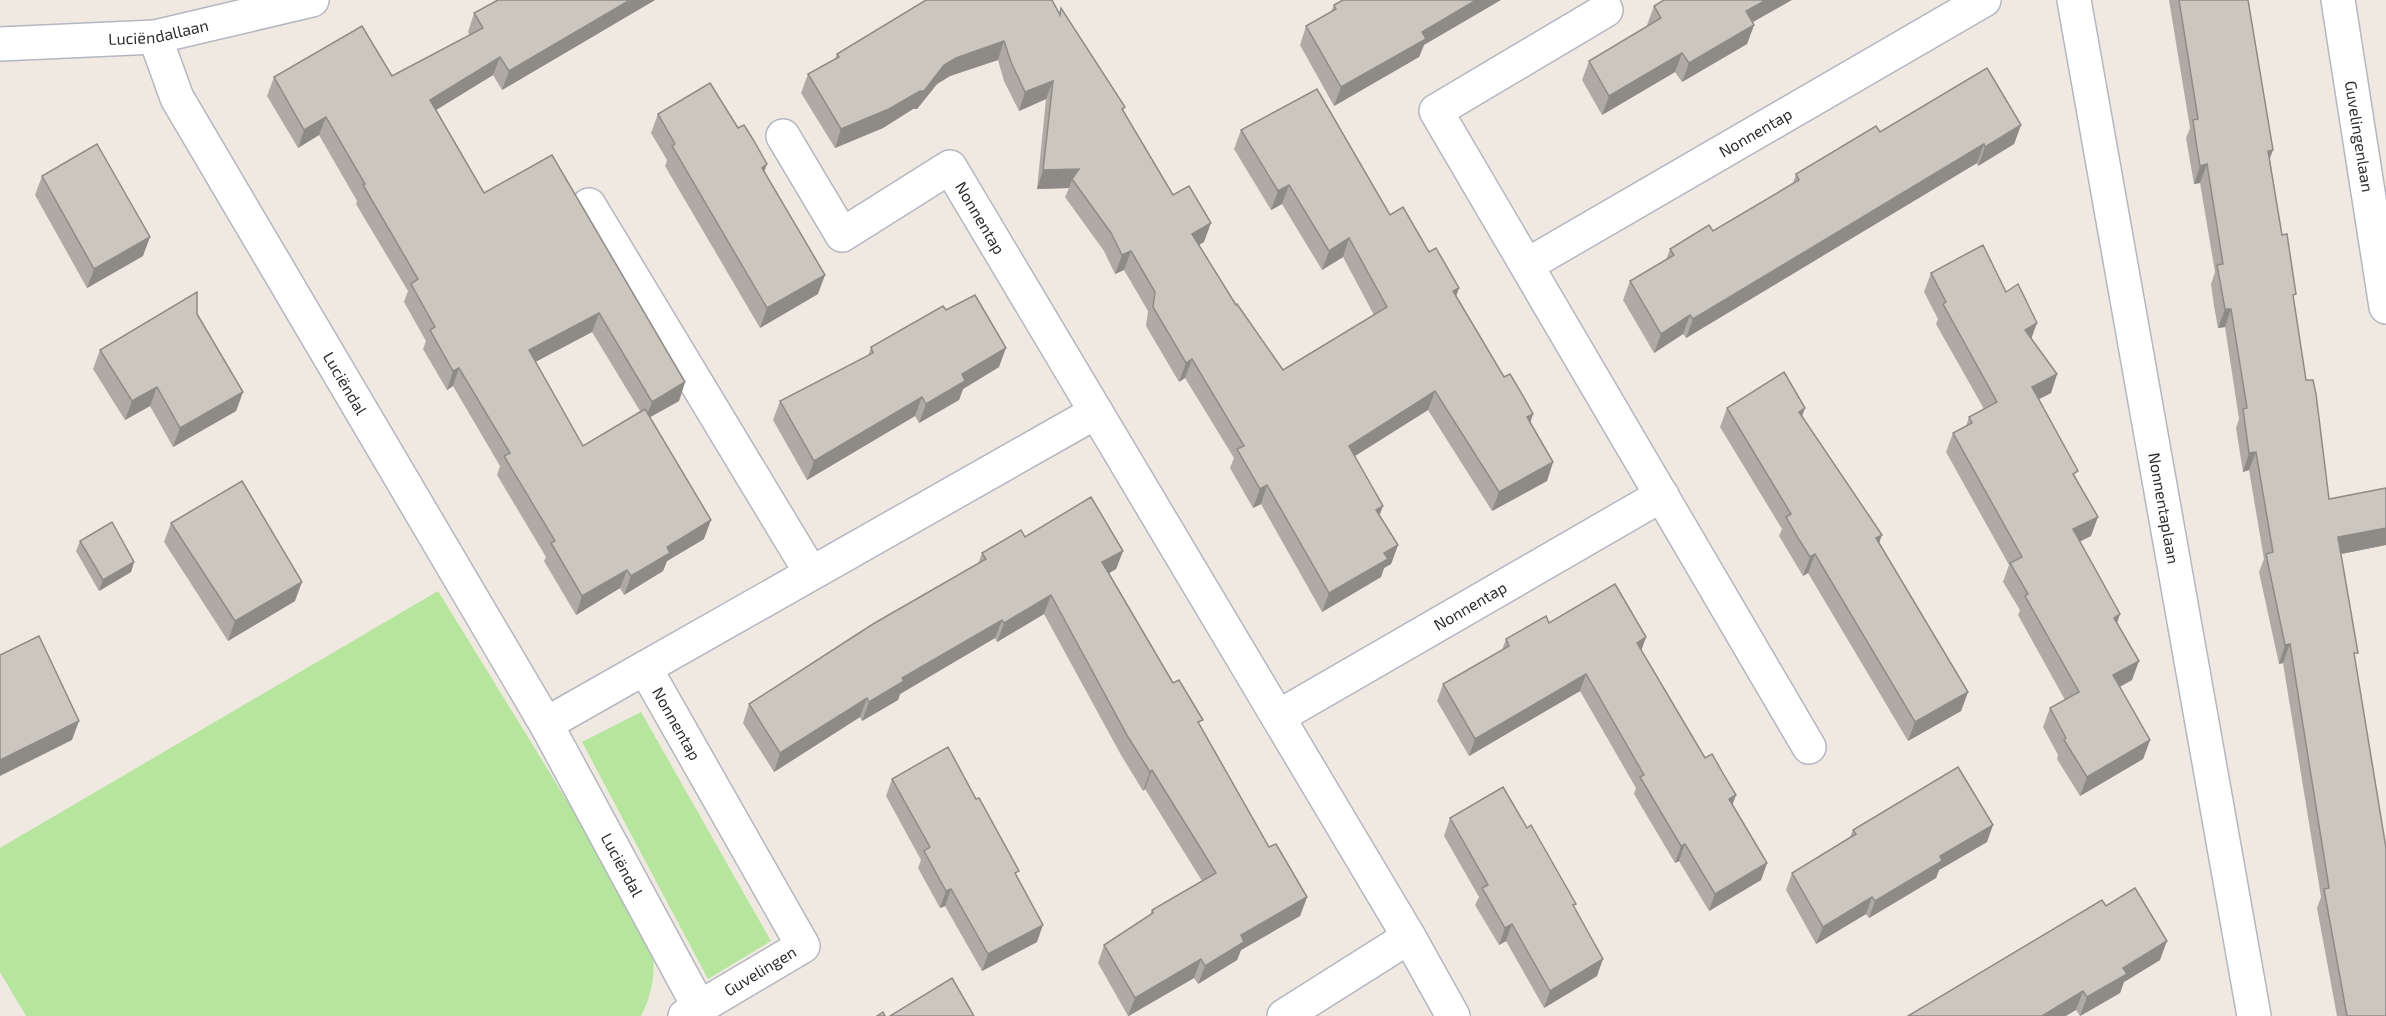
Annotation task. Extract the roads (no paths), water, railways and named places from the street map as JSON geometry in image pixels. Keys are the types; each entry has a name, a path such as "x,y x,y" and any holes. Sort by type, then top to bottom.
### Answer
{"street":[{"name":"Luciëndallaan","path":"0,44 155,37 312,0"},
{"name":"Nonnentap","path":"1527,265 1984,0"},
{"name":"Nonnentaplaan","path":"2074,0 2249,1013"},
{"name":"Guvelingenlaan","path":"2338,0 2386,307"},
{"path":"1606,10 1436,111 1809,747"},
{"name":"Luciëndal","path":"155,37 177,98 546,724 692,1012"},
{"name":"Nonnentap","path":"783,136 842,235 950,167 1454,1016"},
{"path":"589,205 811,573"},
{"name":"Nonnentap","path":"803,946 645,668 1096,412"},
{"name":"Nonnentap","path":"1278,717 1662,495"},
{"path":"546,724 645,668"},
{"path":"1284,1016 1409,937"},
{"name":"Guvelingen","path":"692,1012 803,946"}]}
